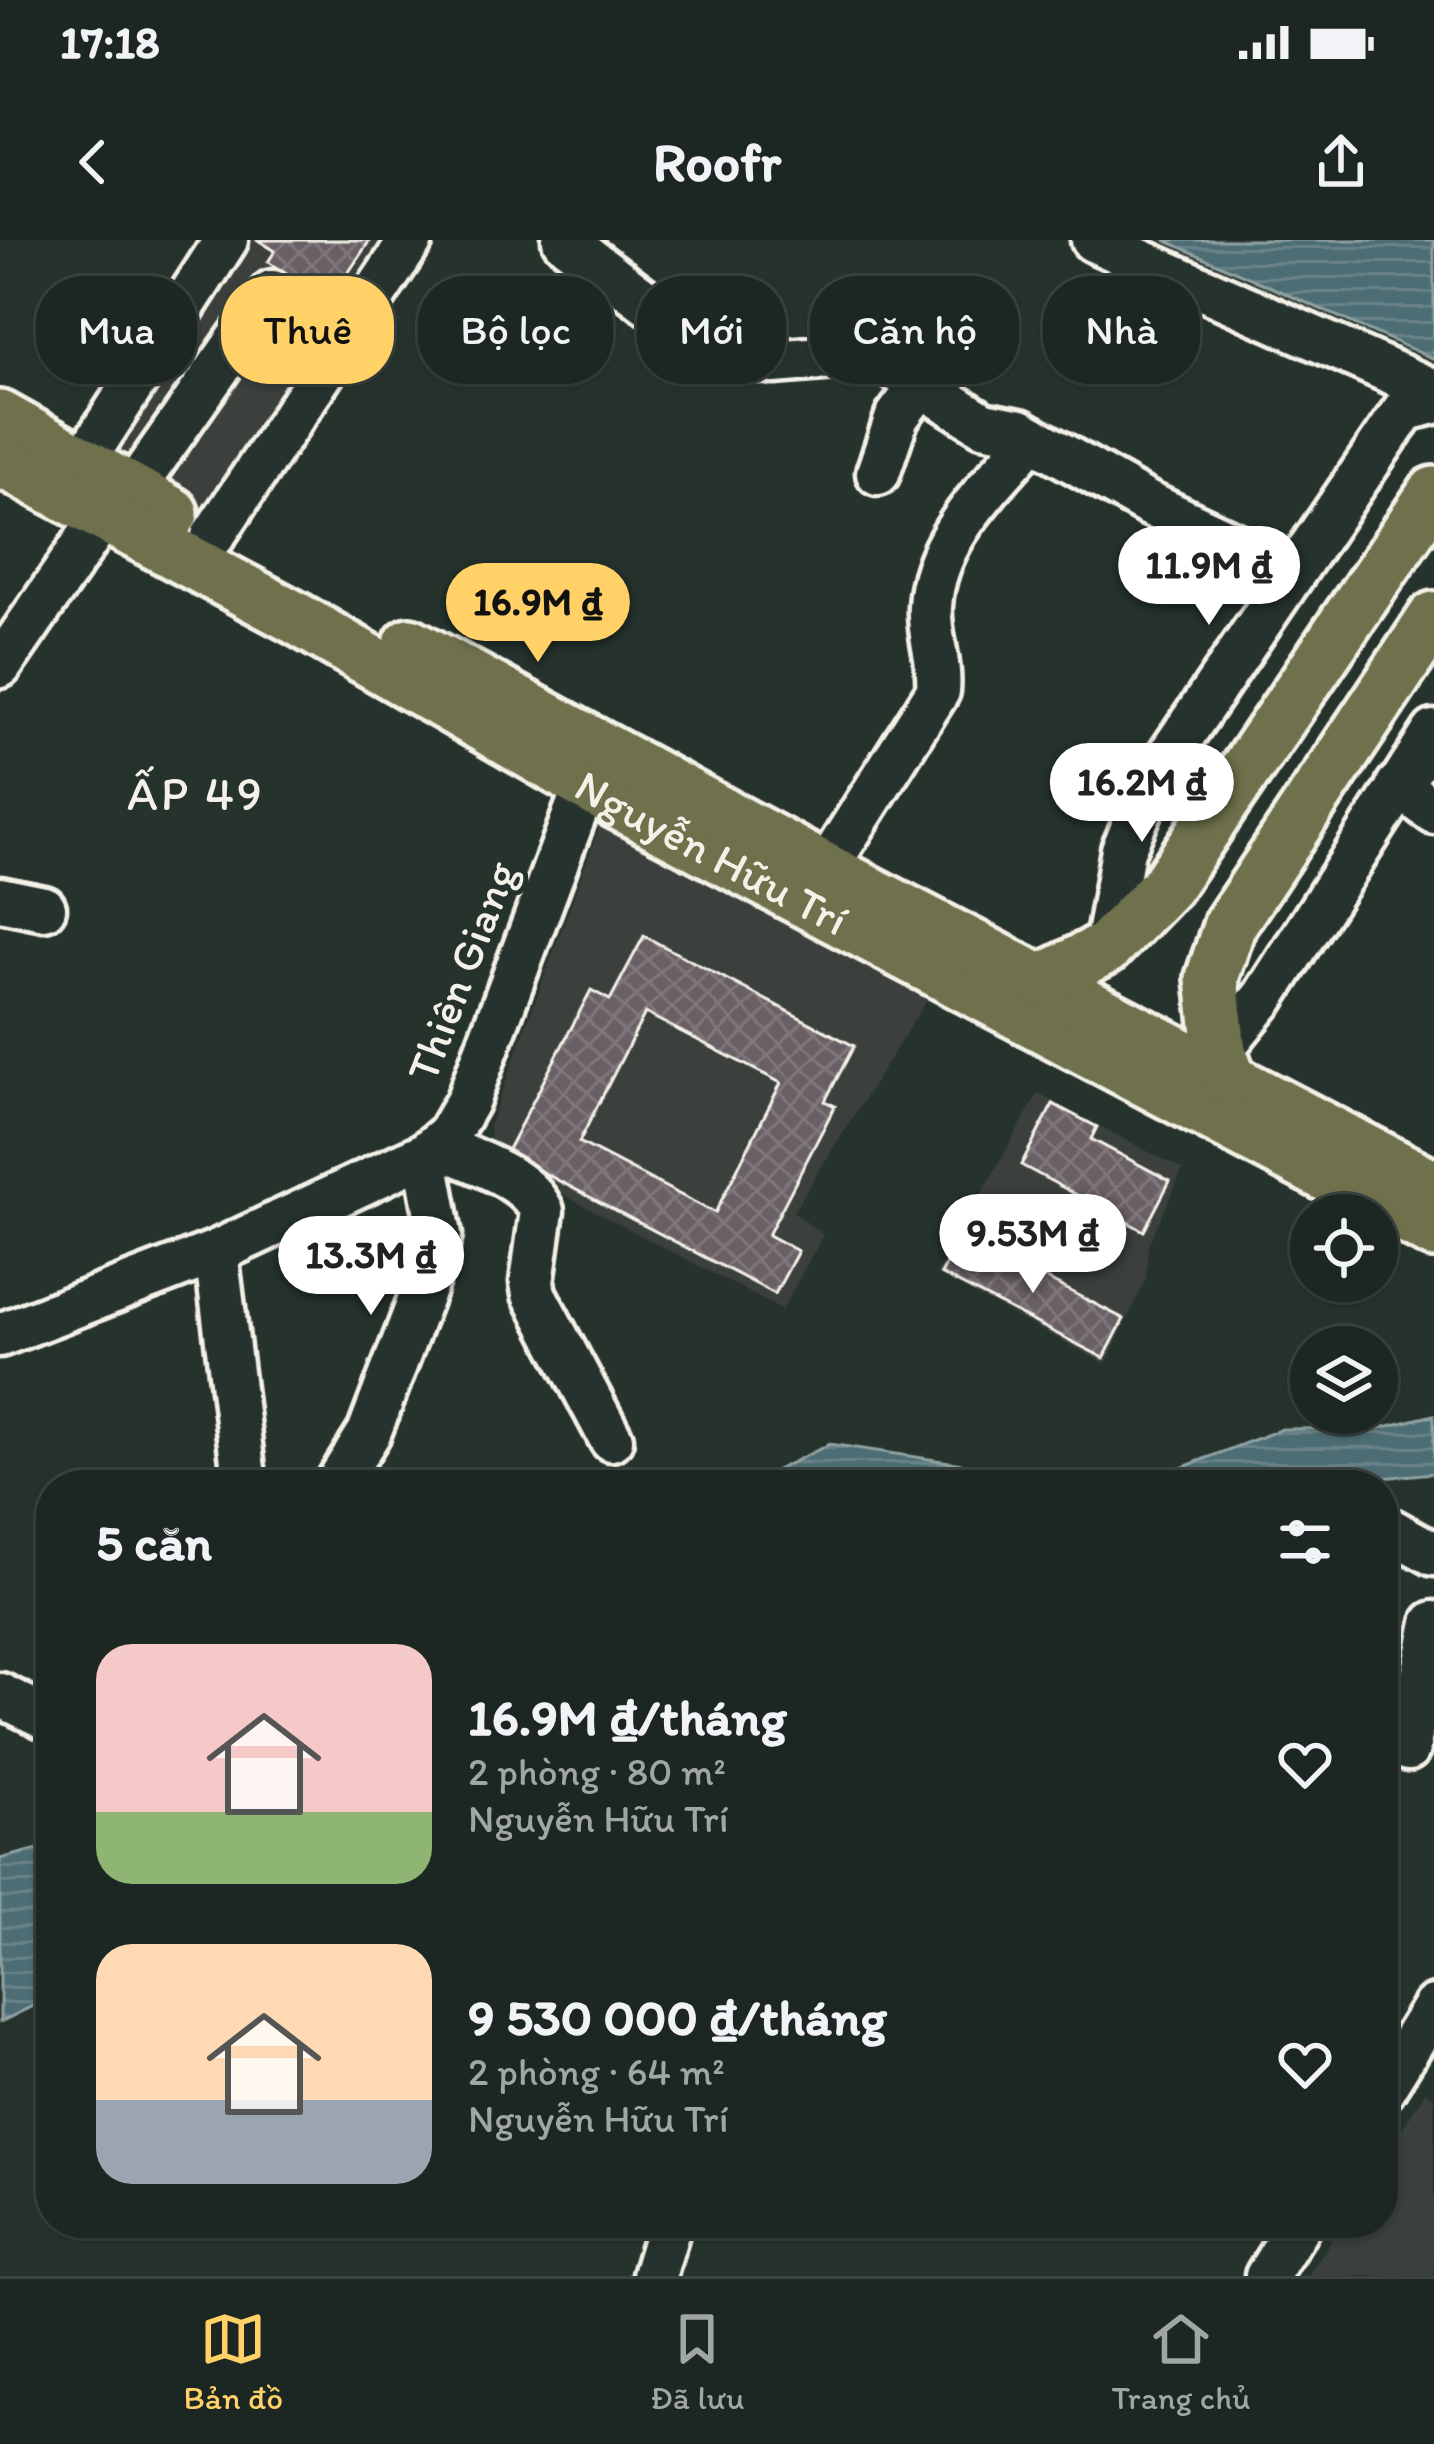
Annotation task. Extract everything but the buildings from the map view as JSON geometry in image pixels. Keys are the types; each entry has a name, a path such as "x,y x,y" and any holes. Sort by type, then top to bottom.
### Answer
{"main road":[{"name":"Nguyễn Hữu Trí","path":"0,417 83,462 118,503 294,617 586,784 1434,1232"},
{"name":"Nguyễn Hữu Trí","path":"0,460 213,536 826,870 1041,981 1225,1065 1434,1186"},
{"path":"1041,981 1106,948 1168,885 1434,493"},
{"path":"1225,1065 1212,978 1230,925 1434,617"}],"street":[{"path":"83,462 226,240"},
{"path":"213,536 411,240"},
{"path":"564,240 647,302 739,356 774,362 872,354 983,424 1020,431 1147,503 1293,572"},
{"path":"1093,240 1434,391"},
{"path":"0,666 221,362"},
{"path":"878,473 897,417 921,385"},
{"path":"1106,948 1123,850 1156,775 1405,409 1434,402"},
{"path":"826,870 938,691 940,669 929,609 940,560 962,519 1032,438"},
{"path":"1225,1065 1434,732"},
{"name":"Thiên Giang","path":"431,1150 448,1135 467,1102 586,784"},
{"path":"1398,785 1434,812"},
{"path":"0,899 44,908"},
{"path":"346,1470 369,1433 440,1235 431,1150"},
{"path":"0,1335 216,1252 431,1150 522,1185 537,1202 542,1211 534,1294 611,1439"},
{"path":"216,1252 242,1470"},
{"path":"1398,1534 1434,1554"},
{"path":"1408,1749 1434,1623"},
{"path":"0,1695 36,1713"},
{"path":"1398,2065 1434,2007"},
{"path":"654,2276 665,2238"},
{"path":"1267,2276 1291,2238"}],"shaded area":[{"path":"230,240 395,240 371,276 221,276 221,384 300,384 211,518 93,447 135,384 197,384 197,290"},
{"path":"600,825 928,998 793,1212 823,1235 782,1310 492,1157 489,1127"},
{"path":"1038,1094 1183,1170 1148,1245 1146,1279 1106,1364 936,1274"},
{"path":"1425,2092 1434,2097 1434,2276 1308,2276 1332,2238 1398,2238 1398,2135"}],"water":[{"path":"1164,240 1434,240 1434,359"},
{"path":"1434,1415 1434,1473 1398,1476 1398,1470 1156,1470 1181,1468 1290,1429 1290,1434 1398,1434 1398,1424"},
{"path":"830,1444 1002,1470 777,1470"},
{"path":"36,1850 36,2004 0,2022 0,1859"}],"district":[{"name":"ẤP 49","path":"196,793"}]}
